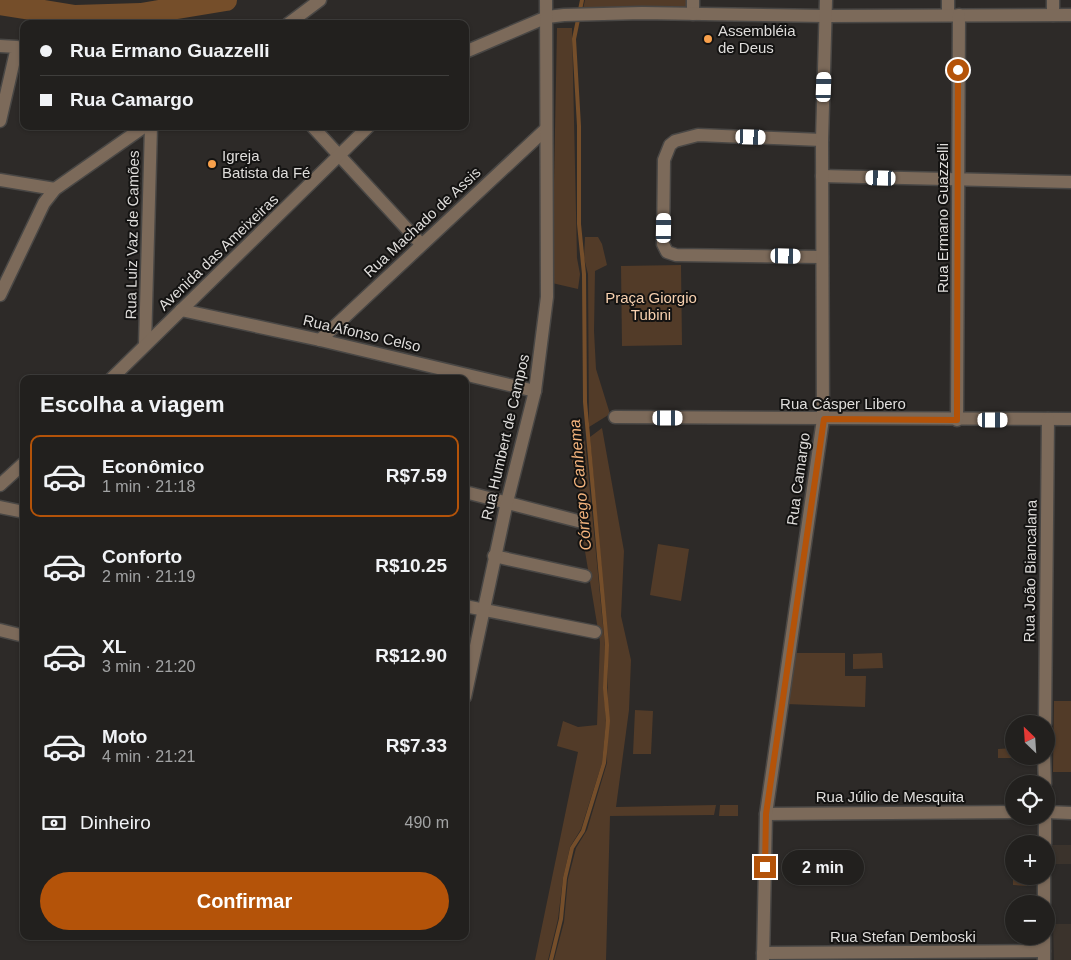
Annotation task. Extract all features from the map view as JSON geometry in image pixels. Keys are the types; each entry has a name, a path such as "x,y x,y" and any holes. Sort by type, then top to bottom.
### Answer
{"street":[{"name":"Rua Humbert de Campos","path":"469,678 494,556 535,391 547,296 546,0"},
{"path":"692,0 693,14"},
{"name":"Rua Camargo","path":"763,957 766,814 824,419 822,140 826,0"},
{"name":"Rua Ermano Guazzelli","path":"948,0 953,15 958,181 957,420"},
{"path":"1053,0 1053,15"},
{"path":"293,20 314,1"},
{"path":"469,50 547,17 564,15 642,13 826,16 1071,15"},
{"path":"0,46 20,47 0,121"},
{"name":"Rua Machado de Assis","path":"320,340 546,129"},
{"path":"0,295 4,279 44,204 55,189 139,130"},
{"name":"Rua Luiz Vaz de Camões","path":"145,345 151,130"},
{"path":"315,130 421,244"},
{"name":"Avenida das Ameixeiras","path":"115,375 365,130"},
{"path":"822,140 698,135 675,141 670,145 664,160 663,244 667,252 676,254 822,257"},
{"path":"822,176 958,181 1071,182"},
{"path":"0,180 55,189"},
{"name":"Rua Afonso Celso","path":"181,310 468,375"},
{"name":"Rua Afonso Celso","path":"469,375 535,391"},
{"name":"Rua Cásper Libero","path":"615,417 1071,419"},
{"name":"Rua João Biancalana","path":"1044,715 1048,419"},
{"path":"0,485 20,466"},
{"path":"469,493 578,521"},
{"path":"0,507 20,511"},
{"path":"494,556 585,576"},
{"path":"469,607 595,632"},
{"path":"0,630 20,635"},
{"name":"Rua Júlio de Mesquita","path":"766,814 1005,812"},
{"path":"1055,812 1071,813"},
{"name":"Rua Stefan Demboski","path":"763,957 1044,956"}],"shaded area":[{"path":"1055,845 1071,845 1071,864 1055,864"},
{"path":"1055,924 1071,924 1071,960 1054,960"}],"green space":[{"path":"585,0 686,0 686,12 583,9"},
{"path":"557,28 572,28 577,258 580,274 578,289 552,283"},
{"path":"585,237 598,237 602,244 607,265 595,271 594,331 596,369 610,414 589,427 588,274 584,258"},
{"name":"Praça Giorgio Tubini","path":"681,265 682,345 622,346 621,266"},
{"path":"602,428 624,551 621,616 631,660 629,710 616,807 716,805 714,815 610,816 606,960 554,960 564,922 568,879 576,848 587,830 607,763 608,643 590,437"},
{"path":"585,440 605,646 604,689 606,722 602,763 581,829 570,847 563,878 558,919 548,960 535,960 578,752 557,746 563,721 578,727 597,725 600,642 580,521 581,495 572,461"},
{"path":"658,544 689,549 681,601 650,595"},
{"path":"796,653 845,653 845,676 866,676 865,707 786,704"},
{"path":"882,653 883,668 853,669 853,654"},
{"path":"1054,701 1071,701 1071,772 1053,772 1053,765 1055,765"},
{"path":"635,710 653,711 651,754 633,754"},
{"path":"998,749 1005,749 1005,758 998,758"},
{"path":"720,805 738,805 738,816 719,816"}],"waterway":[{"path":"0,4 75,16 141,14 226,0"},
{"name":"Córrego Canhema","path":"551,960 561,919 565,878 572,848 583,831 604,763 608,721 605,688 607,645 585,402 584,274 579,224 579,126 574,39 582,0"}],"place":[{"name":"Assembléia de Deus","path":"708,39"},
{"name":"Igreja Batista da Fé","path":"212,164"}],"route":[{"path":"765,867 766,814 824,419 957,420 958,70"}]}
